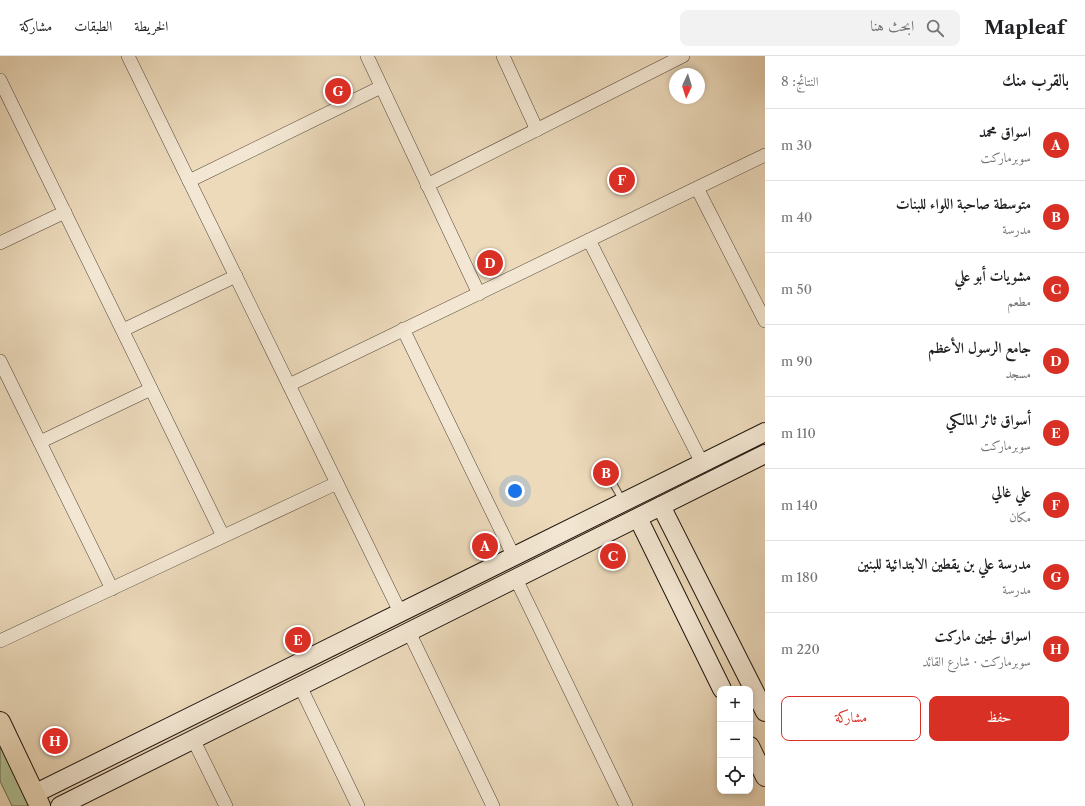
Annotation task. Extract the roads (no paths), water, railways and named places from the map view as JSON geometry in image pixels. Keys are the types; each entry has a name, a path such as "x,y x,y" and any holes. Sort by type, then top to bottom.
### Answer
{"main road":[{"path":"0,722 37,800"}],"street":[{"path":"128,56 400,612"},
{"path":"367,56 479,294"},
{"path":"503,56 536,130"},
{"path":"427,185 683,56"},
{"path":"0,80 223,536"},
{"path":"189,181 381,87"},
{"path":"289,385 765,155"},
{"path":"697,188 765,321"},
{"path":"0,243 65,212"},
{"path":"588,240 702,463"},
{"path":"123,330 236,276"},
{"path":"403,329 513,555"},
{"path":"0,361 112,588"},
{"path":"40,442 151,389"},
{"path":"37,800 82,770 456,585 513,555 765,432"},
{"path":"60,806 765,454"},
{"path":"0,641 337,483"},
{"path":"661,506 765,712"},
{"path":"638,518 721,686"},
{"path":"516,578 626,806"},
{"path":"456,585 466,604"},
{"path":"409,632 493,806"},
{"path":"300,686 358,806"},
{"path":"193,739 226,806"},
{"path":"753,752 765,776"},
{"path":"82,770 93,790"}],"lane":[{"path":"611,480 623,501"}],"place":[{"name":"مدرسة علي بن يقطين الابتدائية للبنين","path":"338,91"},
{"name":"علي غالي","path":"622,180"},
{"name":"جامع الرسول الأعظم","path":"490,263"},
{"name":"متوسطة صاحبة اللواء للبنات","path":"606,473"},
{"name":"اسواق محمد","path":"485,546"},
{"name":"مشويات أبو علي","path":"613,556"},
{"name":"أسواق ثائر المالكي","path":"298,640"},
{"name":"اسواق لجين ماركت","path":"55,741"}]}
